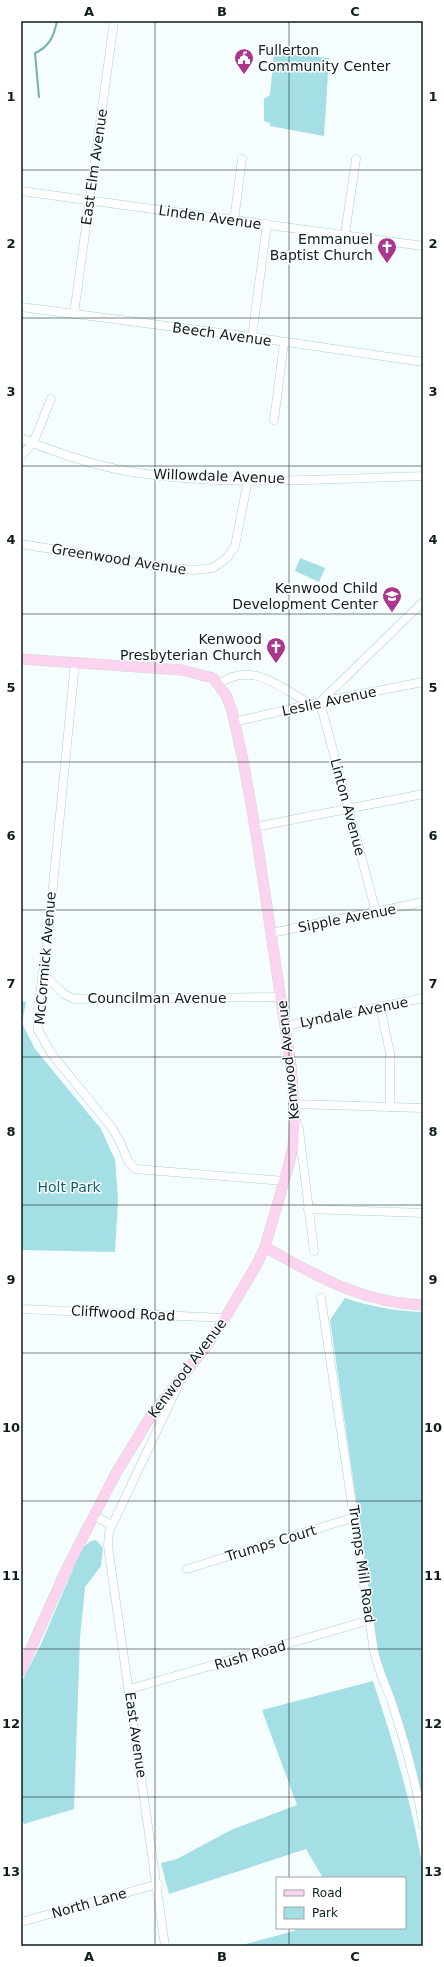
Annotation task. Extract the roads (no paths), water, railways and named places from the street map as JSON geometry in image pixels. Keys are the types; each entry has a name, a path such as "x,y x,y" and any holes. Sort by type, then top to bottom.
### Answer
{"main road":[{"path":"21,659 182,670 209,676 219,684"},
{"name":"Kenwood Avenue","path":"21,1671 66,1570 141,1432 225,1318 248,1280 265,1247 293,1146 296,1119 291,1066 255,827 243,760 234,722 228,699 219,684"},
{"path":"265,1247 325,1280 350,1291 385,1301 423,1305"}],"street":[{"name":"East Elm Avenue","path":"74,314 114,21"},
{"path":"344,234 356,158"},
{"path":"234,220 242,159"},
{"name":"Linden Avenue","path":"21,191 423,246"},
{"path":"252,337 267,224"},
{"name":"Beech Avenue","path":"21,307 252,337 423,362"},
{"path":"274,420 284,342"},
{"path":"21,456 33,443 51,399"},
{"name":"Willowdale Avenue","path":"21,438 76,458 134,472 180,477 248,480 423,476"},
{"name":"Greenwood Avenue","path":"21,544 155,566 194,570 213,568 228,557 235,546 248,480"},
{"path":"320,702 423,602"},
{"name":"McCormick Avenue","path":"75,663 38,1008 39,1036 50,1053 112,1128 121,1144 128,1162 132,1167 145,1170 284,1181"},
{"path":"219,684 230,676 265,678 280,685 310,704"},
{"name":"Leslie Avenue","path":"234,722 310,704 423,682"},
{"name":"Linton Avenue","path":"320,702 376,912"},
{"path":"255,827 423,794"},
{"name":"Sipple Avenue","path":"271,933 423,902"},
{"name":"Councilman Avenue","path":"42,973 64,994 74,998 281,997"},
{"name":"Lyndale Avenue","path":"285,1026 423,998"},
{"path":"380,1006 390,1053 390,1107"},
{"path":"295,1104 423,1108"},
{"path":"296,1119 299,1129 314,1251"},
{"path":"308,1209 423,1213"},
{"name":"Trumps Mill Road","path":"321,1298 376,1662 394,1710 411,1772 423,1825"},
{"name":"Cliffwood Road","path":"21,1309 225,1318"},
{"name":"East Avenue","path":"166,1946 158,1884 149,1834 130,1689 108,1546 109,1532 112,1525 174,1393 187,1370"},
{"path":"94,1516 112,1525"},
{"name":"Trumps Court","path":"187,1569 355,1517"},
{"name":"Rush Road","path":"130,1689 370,1620"},
{"name":"North Lane","path":"21,1922 158,1884"}],"waterway":[{"path":"39,97 35,53 44,48 50,40 57,21"}],"place":[{"name":"Fullerton Community Center","path":"244,75"},
{"name":"Emmanuel Baptist Church","path":"387,264"},
{"name":"Kenwood Child Development Center","path":"392,613"},
{"name":"Kenwood Presbyterian Church","path":"276,664"}],"park label":[{"name":"Holt Park","path":"69,1187"}]}
